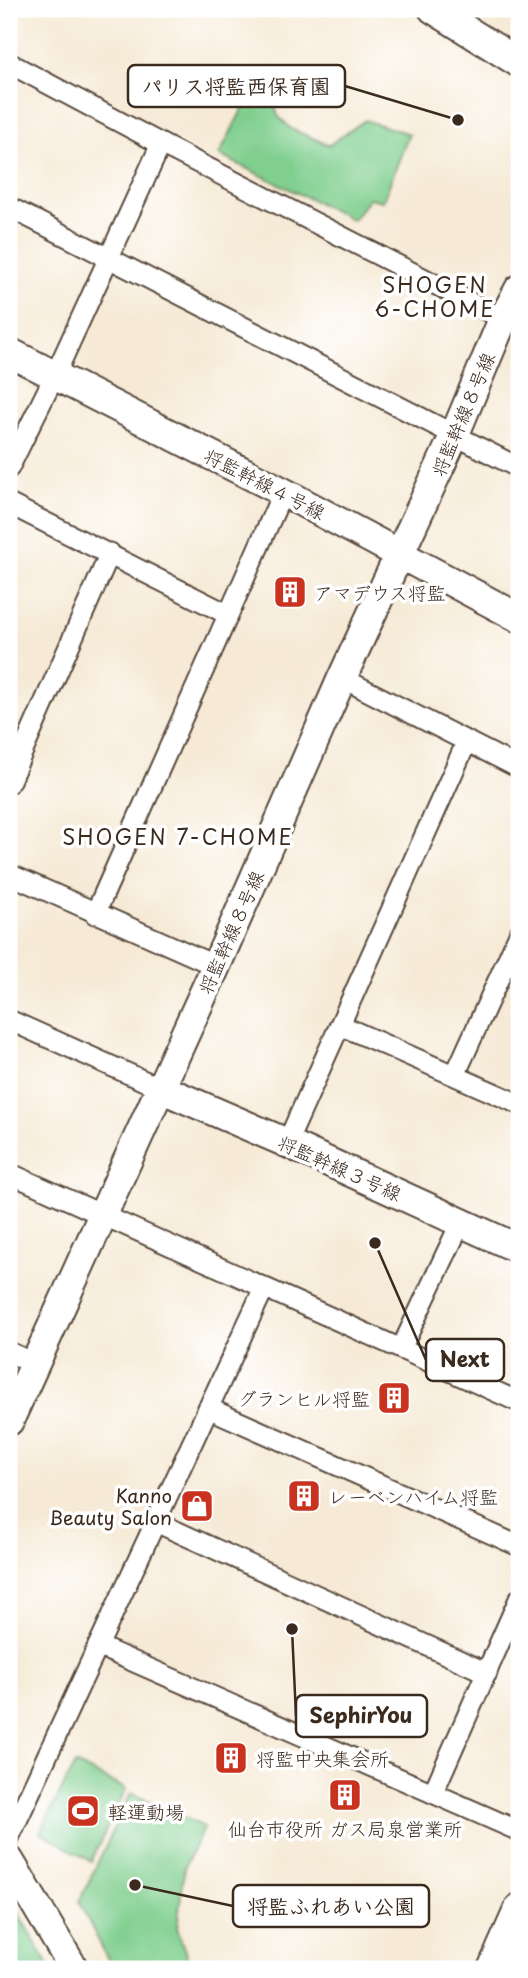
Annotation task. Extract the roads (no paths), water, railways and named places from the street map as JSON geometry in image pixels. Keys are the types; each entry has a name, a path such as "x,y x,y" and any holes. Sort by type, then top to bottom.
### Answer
{"street":[{"path":"433,9 519,63"},
{"path":"9,63 503,319"},
{"path":"9,468 55,375 161,144"},
{"path":"9,207 519,468"},
{"name":"将監幹線８号線","path":"9,1421 216,966 342,678 455,434 503,319 519,289"},
{"name":"将監幹線４号線","path":"9,352 283,492 519,618"},
{"path":"95,914 283,492"},
{"path":"9,504 227,614"},
{"path":"9,783 110,554"},
{"path":"342,678 519,768"},
{"path":"288,1143 467,741"},
{"path":"9,874 216,966"},
{"path":"455,1075 519,934"},
{"path":"9,1020 160,1088"},
{"path":"340,1025 519,1104"},
{"name":"将監幹線３号線","path":"160,1088 288,1143 519,1249"},
{"path":"9,1174 519,1402"},
{"path":"401,1349 461,1222"},
{"path":"9,1838 264,1288"},
{"path":"9,1352 34,1364"},
{"path":"208,1408 519,1546"},
{"path":"156,1522 486,1673"},
{"path":"433,1793 519,1599"},
{"path":"98,1646 519,1831"},
{"path":"9,1860 75,1969"},
{"path":"492,1969 519,1908"}],"place":[{"name":"パリス将監西保育園","path":"458,120"},
{"name":"アマデウス将監","path":"290,592"},
{"name":"Next","path":"375,1243"},
{"name":"グランヒル将監","path":"394,1398"},
{"name":"レーベンハイム将監","path":"304,1496"},
{"name":"Kanno Beauty Salon","path":"197,1506"},
{"name":"SephirYou","path":"292,1629"},
{"name":"将監中央集会所","path":"231,1758"},
{"name":"仙台市役所 ガス局泉営業所","path":"345,1795"},
{"name":"軽運動場","path":"83,1811"},
{"name":"将監ふれあい公園","path":"135,1885"}],"district":[{"name":"SHOGEN 6-CHOME","path":"435,296"},
{"name":"SHOGEN 7-CHOME","path":"178,836"}]}
